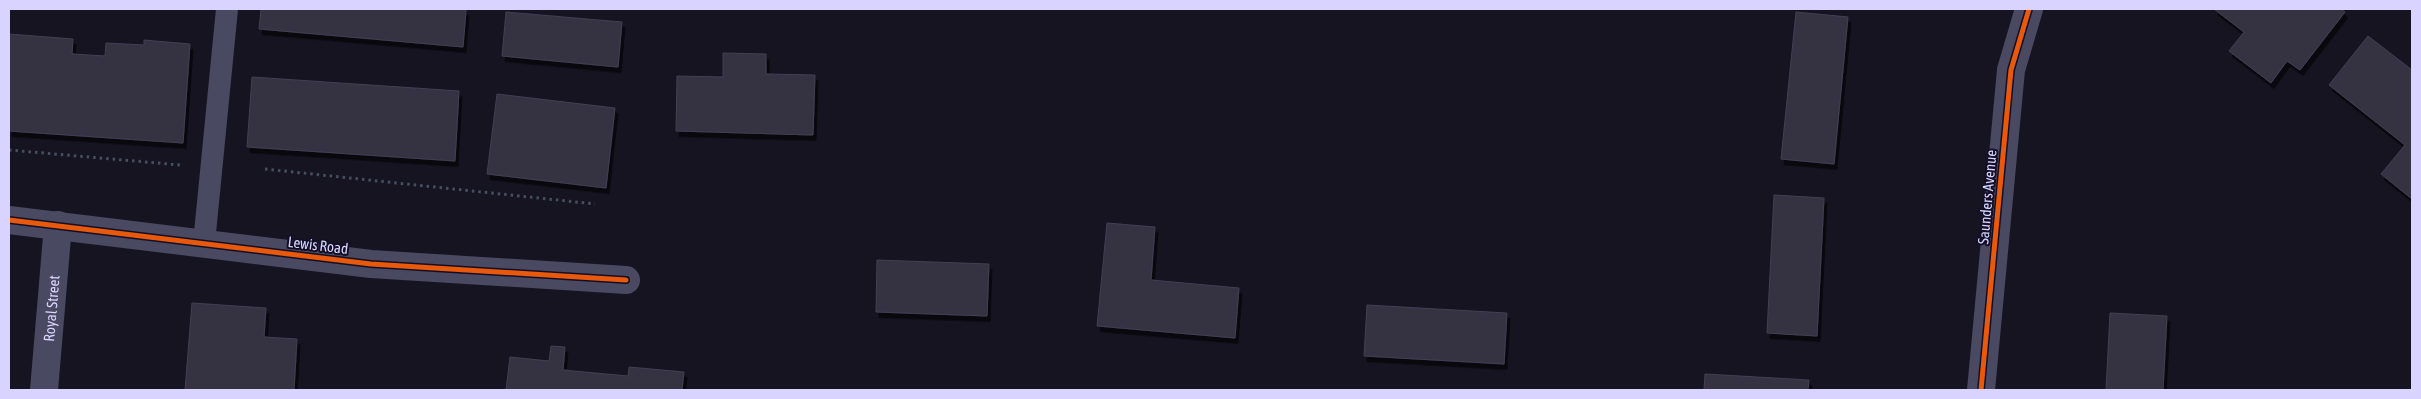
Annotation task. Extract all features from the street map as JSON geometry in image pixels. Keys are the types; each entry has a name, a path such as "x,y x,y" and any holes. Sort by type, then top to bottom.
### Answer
{"street":[{"name":"Saunders Avenue","path":"1981,390 2011,70 2029,9"},
{"name":"Lewis Road","path":"9,220 371,264 626,280"},
{"name":"Royal Street","path":"44,390 58,225"}],"lane":[{"path":"204,243 227,9"}],"path":[{"path":"9,150 184,166"},
{"path":"265,169 595,204"}],"building":[{"path":"261,9 466,10 463,47 259,29"},
{"path":"2214,9 2341,9 2345,12 2300,70 2287,61 2271,83 2229,51 2244,32"},
{"path":"506,12 622,22 618,67 502,56"},
{"path":"1796,12 1848,17 1834,164 1781,159"},
{"path":"9,34 73,39 72,54 105,56 106,43 144,45 144,40 190,44 183,143 9,131"},
{"path":"2368,36 2412,70 2412,199 2381,174 2405,145 2329,85"},
{"path":"723,53 766,54 766,74 815,75 813,135 676,131 677,76 723,77"},
{"path":"252,77 459,91 455,161 247,147"},
{"path":"497,94 615,108 606,188 487,174"},
{"path":"1774,195 1824,198 1817,336 1767,333"},
{"path":"1107,223 1155,227 1151,280 1239,288 1235,338 1097,326"},
{"path":"877,260 989,264 987,316 876,312"},
{"path":"192,303 266,308 264,337 297,339 294,390 185,390"},
{"path":"1367,305 1507,313 1504,364 1364,356"},
{"path":"2110,313 2167,316 2163,390 2106,390"},
{"path":"551,346 565,347 563,370 628,376 629,367 684,372 682,390 506,390 510,357 549,361"},
{"path":"1705,374 1809,380 1808,390 1704,390"}],"cycle path":[{"path":"1981,390 2011,70 2029,9"},
{"path":"9,220 371,264 626,280"}]}
